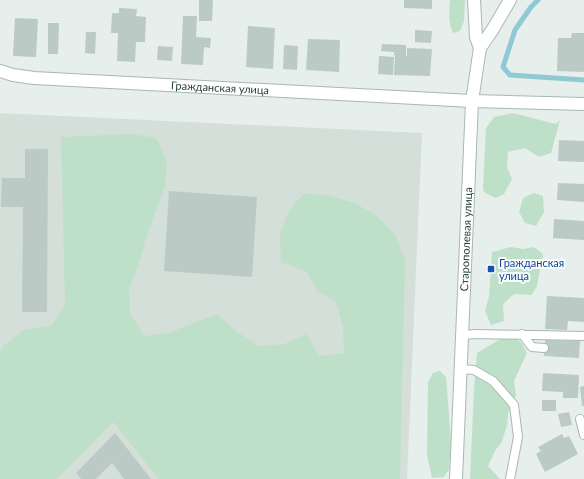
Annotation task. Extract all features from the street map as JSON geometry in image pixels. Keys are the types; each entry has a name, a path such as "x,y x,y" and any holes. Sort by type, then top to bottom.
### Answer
{"street":[{"name":"Старополевая улица","path":"456,479 472,101 480,48 476,37 474,0"},
{"path":"480,48 494,29 510,0"},
{"name":"Гражданская улица","path":"0,71 13,75 34,78 472,101 584,104"}],"lane":[{"path":"522,334 532,347 544,348"},
{"path":"462,335 522,334 584,336"},
{"path":"461,369 474,370 493,382 514,405 518,437 510,479"},
{"path":"580,419 584,435"}],"shaded area":[{"path":"0,113 422,133 407,479 0,479"}],"green space":[{"path":"450,0 465,0 464,21 460,31 453,33 449,13"},
{"path":"513,113 556,124 560,120 551,153 539,157 525,148 508,152 507,167 512,179 504,194 495,198 484,192 483,188 486,128 494,117"},
{"path":"132,134 156,138 167,161 165,186 129,288 130,313 144,336 168,333 217,314 236,331 259,346 284,344 307,334 319,356 344,353 343,327 336,302 317,291 307,272 281,262 280,235 288,212 304,193 330,196 355,203 377,216 396,236 405,261 400,479 159,479 113,422 57,479 0,479 0,352 4,345 25,329 51,326 65,305 61,137"},
{"path":"534,193 543,196 544,212 536,226 525,223 519,212 523,198"},
{"path":"511,247 523,249 534,247 543,254 537,286 532,295 514,294 503,304 504,321 491,325 485,311 489,296 492,252"},
{"path":"511,336 521,342 527,353 514,381 516,395 508,413 507,425 502,442 496,449 488,466 500,479 470,479 477,353 497,341"},
{"path":"440,371 446,377 451,443 449,469 444,477 432,478 427,455 428,382 433,373"}],"building":[{"path":"199,0 213,0 212,21 199,21"},
{"path":"404,0 432,0 432,9 404,8"},
{"path":"119,8 137,9 136,16 146,17 145,42 136,42 135,62 117,61 118,33 111,33 112,13 119,13"},
{"path":"183,16 197,16 196,37 211,38 210,48 204,47 203,65 181,64"},
{"path":"15,18 38,19 36,57 13,56"},
{"path":"48,23 59,23 58,54 48,54"},
{"path":"248,26 275,28 273,69 246,67"},
{"path":"415,30 432,31 431,43 415,42"},
{"path":"86,32 96,32 95,54 85,53"},
{"path":"572,33 584,33 584,72 557,71 558,38 571,38"},
{"path":"308,39 340,40 339,72 306,70"},
{"path":"382,44 406,45 406,56 407,48 432,49 430,76 394,75 394,52 381,51"},
{"path":"284,45 298,46 297,70 283,69"},
{"path":"158,46 173,47 172,61 157,60"},
{"path":"379,56 394,57 393,75 378,74"},
{"path":"559,140 584,141 584,162 558,161"},
{"path":"25,149 48,149 47,312 22,312 23,207 1,207 2,178 25,178"},
{"path":"558,183 584,184 584,202 557,200"},
{"path":"169,191 257,197 252,277 164,271"},
{"path":"554,219 584,221 584,240 553,238"},
{"path":"547,296 584,298 584,322 568,321 567,330 545,329"},
{"path":"545,340 580,341 579,358 544,356"},
{"path":"543,373 579,375 578,398 563,398 563,392 542,391"},
{"path":"584,386 584,406 582,406 580,387"},
{"path":"542,400 556,400 556,411 542,411"},
{"path":"569,412 572,425 561,427 558,414"},
{"path":"115,433 151,479 124,479 112,463 96,479 81,479 76,473"},
{"path":"562,434 564,438 569,436 578,454 545,472 536,454 541,451 538,447"}],"waterway":[{"path":"538,0 531,7 515,30 503,67 510,75 584,80"}],"place":[{"name":"Гражданская улица","path":"491,269"}]}
